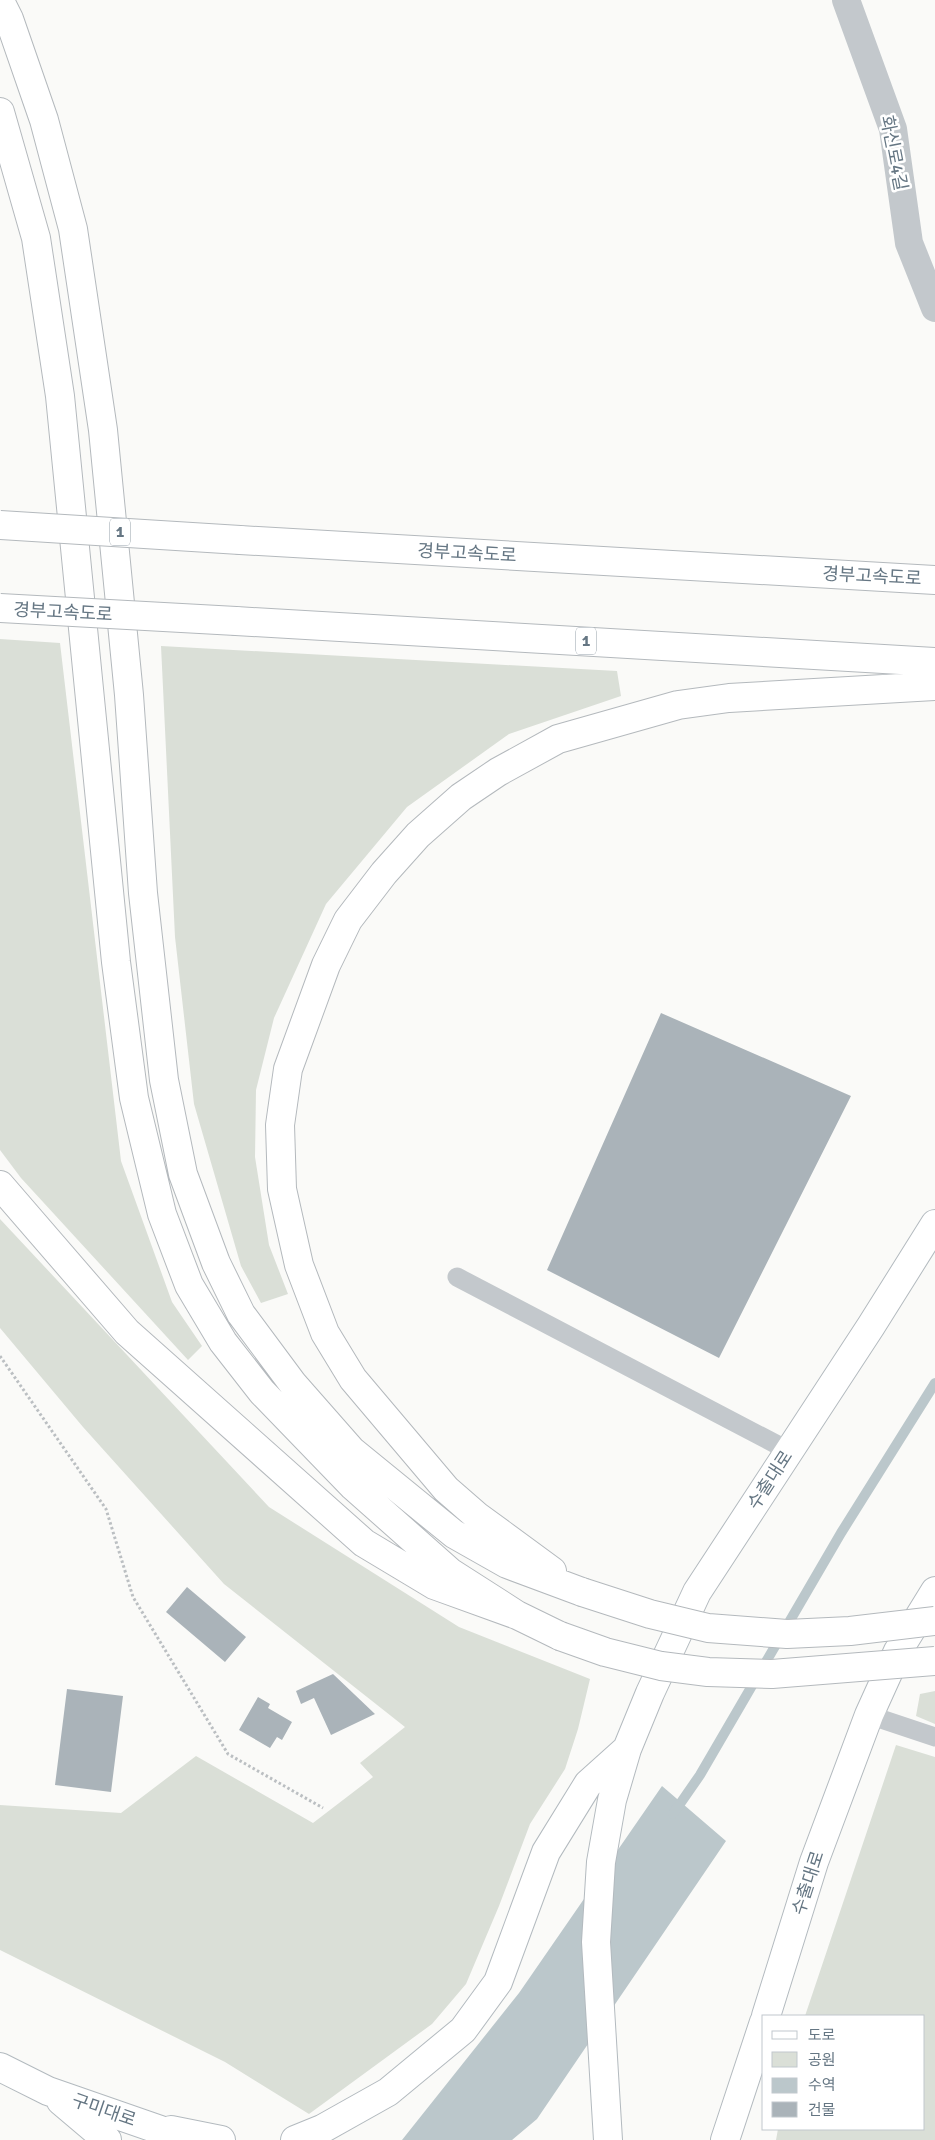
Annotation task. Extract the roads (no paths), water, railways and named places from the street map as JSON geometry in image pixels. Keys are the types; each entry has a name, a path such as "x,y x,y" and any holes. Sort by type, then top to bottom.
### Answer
{"main road":[{"path":"0,1 44,120 73,229 103,430 129,695 143,893 164,1080 183,1174 216,1263 241,1314 293,1384 351,1450 454,1534 507,1564 582,1592 650,1614 708,1628 787,1634 850,1632 935,1621"},
{"path":"0,112 36,238 60,396 116,962 134,1098 162,1214 189,1285 223,1342 262,1392 354,1486 443,1566 517,1616"},
{"name":"경부고속도로","path":"0,525 935,580"},
{"name":"경부고속도로","path":"0,608 935,662"},
{"path":"582,1592 477,1516 446,1489 354,1379 324,1333 299,1265 282,1189 280,1125 288,1069 326,965 348,920 384,873 418,835 461,797 532,752 558,740 678,705 729,698 935,686"},
{"path":"0,1185 127,1332 364,1543 434,1585 517,1616 560,1636 605,1652 661,1666 708,1672 772,1674 935,1661"},
{"name":"수출대로","path":"608,2140 596,1942 601,1862 612,1800 627,1749 650,1693 697,1592 935,1224"},
{"name":"수출대로","path":"766,2015 814,1862 869,1715 898,1651 935,1591"},
{"path":"295,2140 322,2129 388,2092 463,2030 498,1982 546,1852 588,1784 627,1749"},
{"path":"725,2140 762,2028"},
{"name":"구미대로","path":"0,2067 48,2090 189,2140"},
{"name":"구미대로","path":"48,2090 107,2140"},
{"path":"737,2107 737,2140"},
{"path":"142,2123 221,2140"}],"street":[{"name":"화신로4길","path":"846,0 893,129 909,243 935,308"}],"lane":[{"path":"457,1277 789,1451"},
{"path":"869,1715 935,1737"}],"water":[{"path":"662,1786 726,1841 537,2119 512,2140 402,2140 519,1993"}],"waterway":[{"path":"673,1814 700,1775 841,1533 935,1383"}]}
